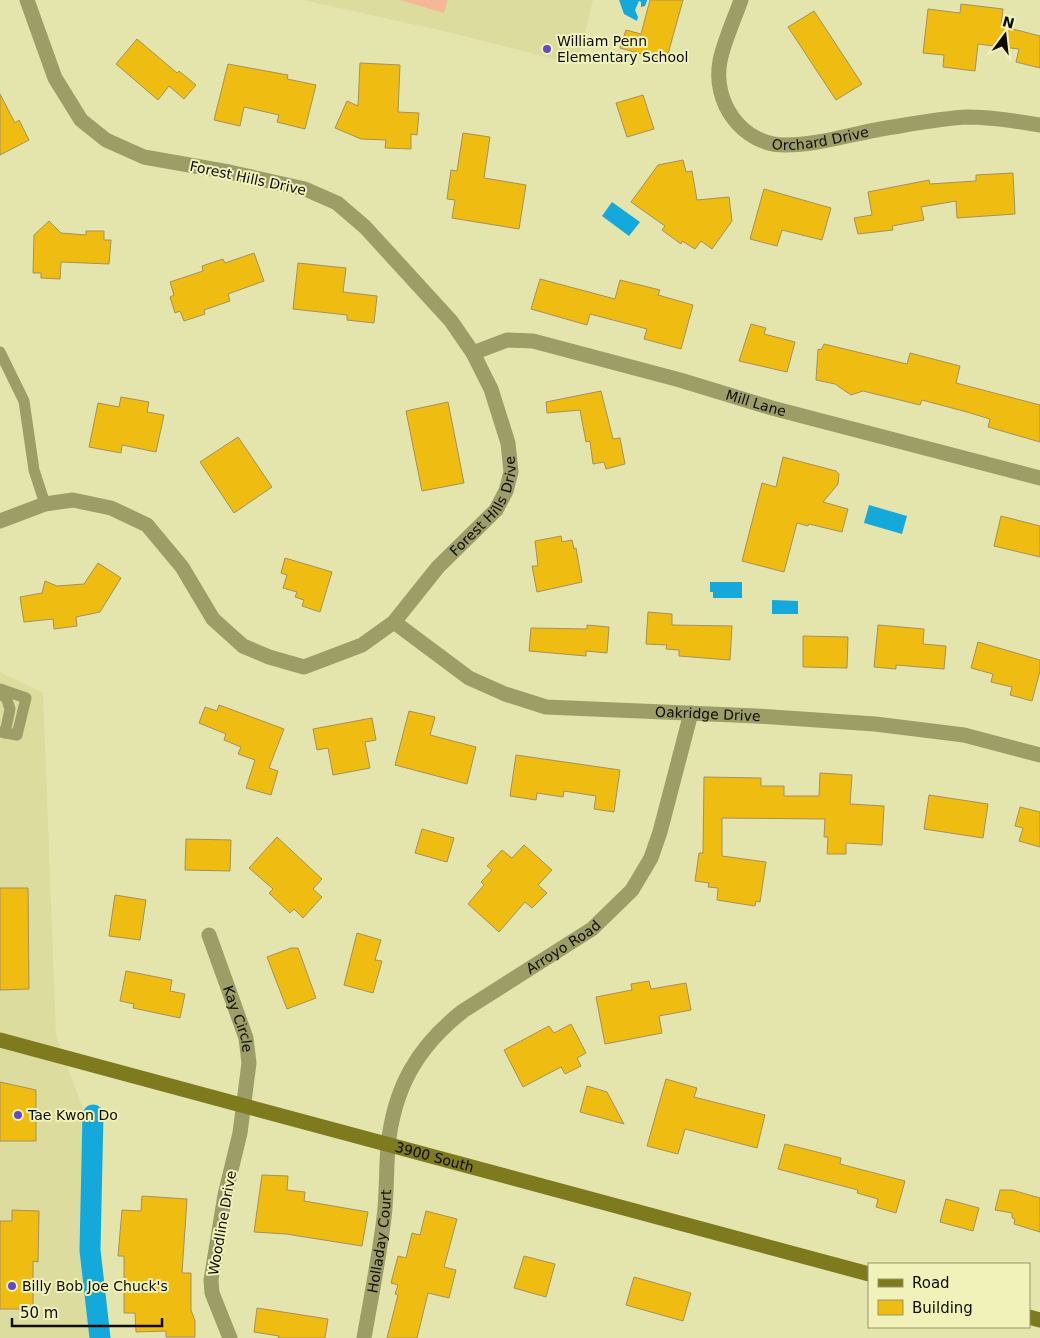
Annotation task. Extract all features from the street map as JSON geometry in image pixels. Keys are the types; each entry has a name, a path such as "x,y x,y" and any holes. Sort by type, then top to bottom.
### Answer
{"main road":[{"name":"3900 South","path":"0,1040 868,1274"}],"street":[{"name":"Forest Hills Drive","path":"0,522 45,504 73,500 111,508 147,525 182,567 213,619 243,646 269,657 304,667 362,645 394,622 438,567 496,510 506,492 511,472 508,443 491,389 473,353 451,321 365,227 337,203 305,189 230,172 144,157 106,140 81,120 55,78 27,0"},
{"name":"Orchard Drive","path":"741,0 720,62 720,88 727,111 741,129 764,143 806,144 891,127 968,117 1004,119 1040,125"},
{"name":"Mill Lane","path":"473,353 507,340 533,341 680,380 772,408 1040,478"},
{"name":"Oakridge Drive","path":"394,622 469,678 505,694 546,707 691,713 893,726 964,735 1040,755"},
{"name":"Arroyo Road","path":"388,1145 398,1101 408,1075 425,1046 435,1035 463,1011 592,929 632,890 643,873 654,849 691,713"},
{"name":"Kay Circle","path":"209,935 248,1050 249,1063 243,1105"},
{"name":"Woodline Drive","path":"230,1338 212,1293 211,1280 243,1105"},
{"name":"Holladay Court","path":"364,1338 384,1217 388,1145"}],"lane":[{"path":"0,352 24,401 34,470 45,504"},
{"path":"0,689 26,698 17,735 2,733 10,709 6,698 0,695"}],"shaded area":[{"name":"William Penn Elementary School","path":"303,0 593,0 577,65 448,32"},
{"path":"400,0 448,0 444,13"},
{"path":"0,672 43,693 56,1036 83,1109 89,1338 0,1338"}],"water":[{"path":"619,0 647,1 645,6 641,7 641,2 639,1 635,10 638,17 637,21 624,14"},
{"path":"612,202 640,222 629,236 602,216"},
{"path":"869,505 907,516 902,534 864,523"},
{"path":"710,582 742,582 742,598 713,598 713,592 710,592"},
{"path":"772,600 798,601 798,614 772,614"}],"building":[{"path":"650,0 683,0 666,61 620,48 626,30 641,34"},
{"path":"961,4 1003,9 1001,26 1040,36 1040,68 1016,62 1019,49 978,44 975,71 943,67 944,55 923,53 928,9 960,13"},
{"path":"814,11 862,84 836,100 788,27"},
{"path":"137,39 177,73 179,71 196,85 184,99 169,86 158,100 116,64"},
{"path":"360,63 400,65 398,112 419,113 417,135 411,134 411,149 385,148 386,140 361,139 335,128 347,101 358,106"},
{"path":"228,64 288,75 287,79 316,85 305,129 277,122 279,115 244,107 240,126 214,120"},
{"path":"0,94 15,123 19,120 29,140 0,155"},
{"path":"643,95 654,129 627,137 616,103"},
{"path":"463,133 490,137 484,178 526,185 519,229 452,218 455,200 447,199 451,170 457,171"},
{"path":"683,160 686,172 692,171 697,200 729,197 732,221 712,249 701,241 695,249 682,241 681,244 662,230 665,226 631,202 658,165"},
{"path":"1013,173 1015,214 957,218 956,201 921,207 924,220 892,226 893,230 858,234 854,218 872,215 868,192 929,180 930,184 976,181 976,175"},
{"path":"764,189 831,208 822,240 782,230 777,246 750,239"},
{"path":"49,221 61,233 86,235 86,231 104,231 104,240 111,240 109,264 61,262 60,279 41,278 41,273 33,273 34,235"},
{"path":"254,253 264,281 228,294 230,301 204,310 205,314 184,321 180,311 175,313 170,297 174,295 170,282 203,271 202,266 223,259 225,263"},
{"path":"298,263 346,268 343,292 377,296 374,323 347,320 347,315 293,309"},
{"path":"540,279 615,299 620,280 660,290 658,295 693,305 681,349 644,339 647,329 590,314 587,325 531,309"},
{"path":"751,324 766,328 764,334 795,342 787,372 739,361"},
{"path":"824,344 907,364 910,353 960,366 956,383 1040,405 1040,442 988,427 990,419 967,412 922,400 920,405 863,391 851,395 835,384 816,380 818,349 821,350"},
{"path":"601,391 613,439 620,438 625,464 606,469 604,462 593,464 590,441 586,442 580,410 547,413 546,402"},
{"path":"121,397 149,402 147,412 164,415 156,452 122,445 121,453 89,447 98,403 119,407"},
{"path":"448,402 464,483 422,491 406,411"},
{"path":"238,437 272,487 234,513 200,462"},
{"path":"783,457 836,471 839,474 838,484 823,502 848,509 842,532 797,523 784,572 742,561 762,483 776,487"},
{"path":"1001,516 1040,526 1040,557 994,546"},
{"path":"561,536 562,542 572,540 574,549 576,548 582,582 537,592 532,566 538,566 535,541"},
{"path":"285,558 332,572 320,612 302,606 304,600 295,597 297,592 283,588 287,575 281,573"},
{"path":"98,563 121,578 100,612 76,617 77,626 54,629 53,619 24,622 20,597 42,593 45,581 57,586 84,584"},
{"path":"648,612 672,614 672,625 732,626 730,660 679,656 679,650 666,649 667,645 646,644"},
{"path":"587,625 609,627 607,653 586,651 586,656 529,651 531,628 587,629"},
{"path":"878,625 924,629 923,644 946,646 944,669 896,665 896,669 874,667"},
{"path":"803,636 848,637 847,668 803,667"},
{"path":"978,642 1040,660 1040,671 1032,701 1010,695 1012,687 991,682 993,674 971,668"},
{"path":"219,705 284,729 269,768 278,771 271,795 246,788 255,760 238,754 241,747 224,740 226,734 199,723 205,707 217,711"},
{"path":"409,711 435,717 430,735 476,747 467,784 395,765"},
{"path":"372,718 376,740 365,742 370,768 333,775 328,748 317,750 313,729"},
{"path":"516,755 620,770 614,812 594,809 596,796 564,791 563,797 537,793 536,800 510,796"},
{"path":"820,773 852,775 850,804 884,806 882,845 846,843 846,854 827,854 828,837 824,837 825,819 722,818 722,856 766,862 760,902 756,901 755,906 717,900 718,888 708,887 709,883 695,881 699,853 703,853 704,777 761,778 761,786 784,786 784,796 819,796"},
{"path":"929,795 988,804 983,838 924,829"},
{"path":"1020,807 1040,812 1040,847 1019,841 1023,828 1015,826"},
{"path":"422,829 454,838 447,862 415,853"},
{"path":"277,837 322,879 313,889 322,897 303,918 294,909 290,913 269,893 273,889 249,868"},
{"path":"186,839 231,840 230,871 185,870"},
{"path":"524,845 552,870 538,885 547,893 532,908 525,902 499,932 468,904 484,885 481,882 492,870 487,866 502,850 512,858"},
{"path":"0,888 28,888 29,989 0,990"},
{"path":"115,895 146,900 140,940 109,936"},
{"path":"357,933 381,940 375,960 382,961 373,993 344,985"},
{"path":"291,948 298,948 316,998 287,1009 267,957"},
{"path":"126,971 172,980 170,991 185,994 180,1018 133,1008 134,1004 120,1001"},
{"path":"649,981 651,989 686,983 691,1010 659,1016 662,1033 605,1044 596,997 632,990 631,984"},
{"path":"571,1024 586,1053 577,1058 581,1066 565,1074 561,1067 523,1087 504,1050 549,1026 554,1033"},
{"path":"666,1079 697,1088 694,1097 765,1115 757,1148 685,1129 678,1154 647,1146"},
{"name":"Tae Kwon Do","path":"0,1082 36,1090 36,1141 0,1141"},
{"path":"587,1086 607,1092 624,1124 580,1112"},
{"path":"785,1144 841,1158 840,1164 905,1181 896,1213 876,1207 878,1199 857,1193 858,1190 778,1169"},
{"path":"262,1175 288,1176 287,1190 305,1192 304,1201 368,1212 362,1246 286,1234 254,1232"},
{"path":"1000,1190 1012,1190 1040,1198 1040,1232 1014,1224 1015,1219 1012,1218 1012,1213 995,1210"},
{"path":"142,1196 187,1199 182,1273 191,1273 191,1310 195,1321 195,1337 166,1337 166,1331 136,1332 135,1313 124,1313 124,1256 118,1256 122,1210 141,1211"},
{"path":"946,1199 979,1208 973,1231 940,1222"},
{"path":"12,1210 39,1211 38,1262 33,1261 33,1309 0,1309 0,1221 12,1221"},
{"path":"426,1211 457,1219 444,1267 456,1270 449,1298 428,1293 417,1338 387,1338 398,1295 395,1294 398,1285 391,1283 398,1256 406,1258 412,1233 420,1235"},
{"path":"524,1256 555,1264 546,1297 514,1288"},
{"path":"634,1277 691,1293 683,1321 626,1305"},
{"path":"257,1308 328,1319 325,1338 278,1338 279,1336 254,1332"}],"waterway":[{"path":"93,1115 90,1250 100,1338"}],"place":[{"name":"William Penn Elementary School","path":"547,49"},
{"name":"Tae Kwon Do","path":"18,1115"},
{"name":"Billy Bob Joe Chuck's","path":"12,1286"}]}
